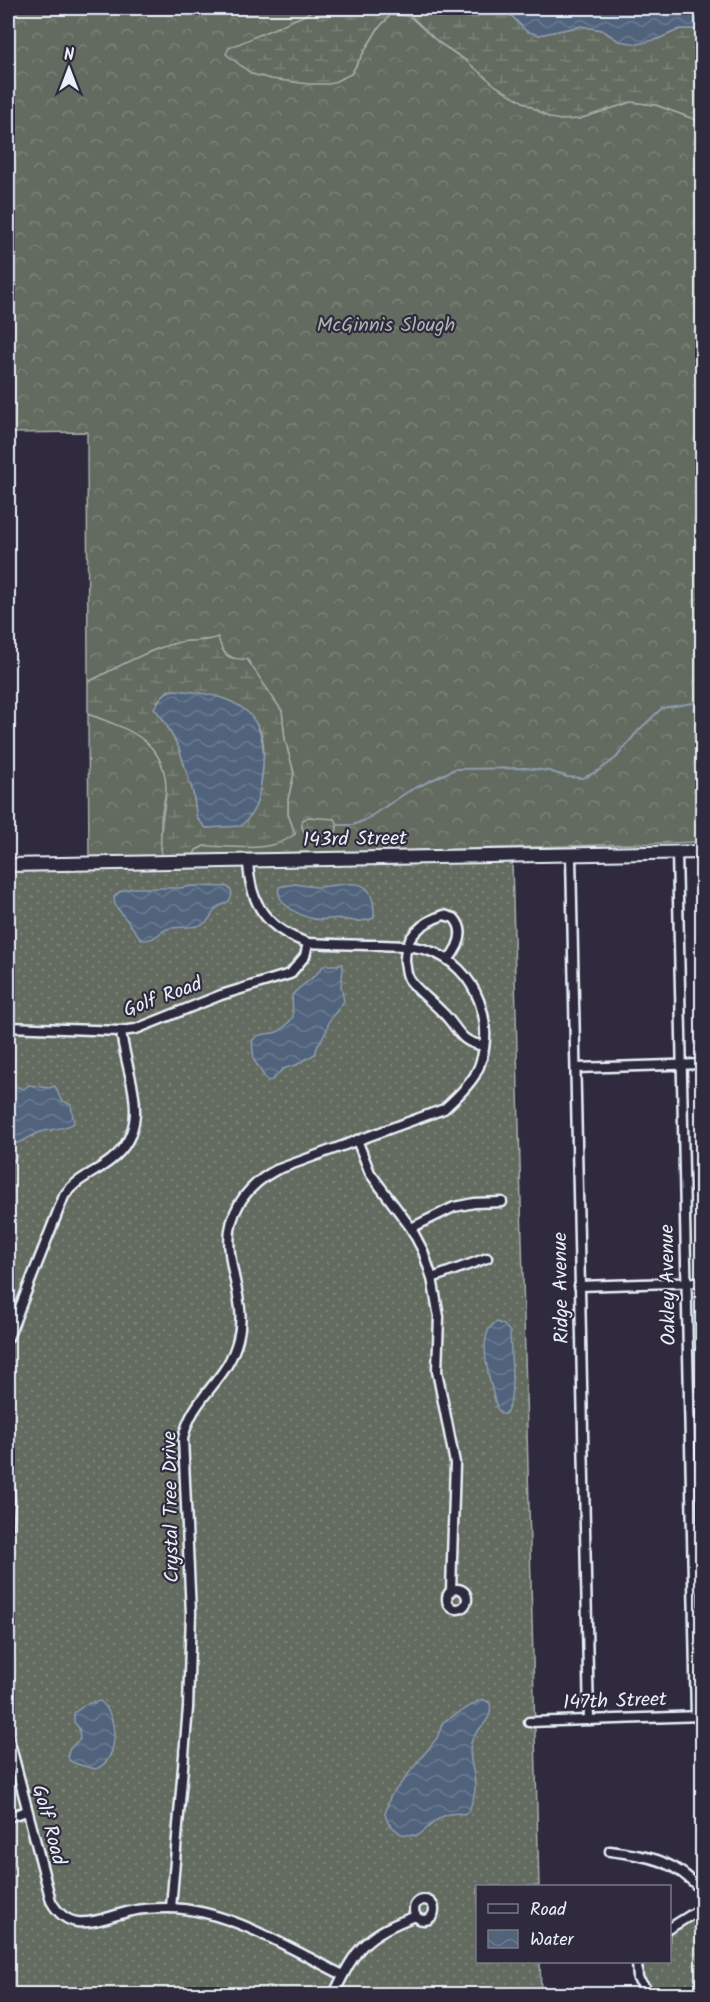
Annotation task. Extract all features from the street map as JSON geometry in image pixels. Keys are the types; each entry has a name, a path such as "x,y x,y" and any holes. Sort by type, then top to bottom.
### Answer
{"main road":[{"name":"143rd Street","path":"8,865 702,852"}],"street":[{"name":"Oakley Avenue","path":"677,852 686,1283 699,1716"},
{"name":"Ridge Avenue","path":"571,856 589,1720"},
{"name":"Crystal Tree Drive","path":"171,1908 188,1708 191,1613 183,1439 186,1422 195,1406 224,1373 232,1359 239,1338 241,1316 230,1251 233,1219 243,1197 252,1186 276,1170 444,1109 463,1091 474,1075 484,1046 483,1011 477,995 470,981 448,960 429,950 405,946 308,943 293,938 276,928 265,917 251,889 248,862"},
{"path":"448,960 460,941 459,923 449,916 438,917 414,932 405,946 406,969 409,978 444,1013 465,1041 484,1046"},
{"name":"Golf Road","path":"8,1027 121,1031 136,1029 221,995 290,974 305,956 308,943"},
{"path":"8,1338 63,1196 69,1187 96,1172 115,1157 132,1132 136,1102 121,1031"},
{"path":"576,1068 702,1064"},
{"path":"357,1140 370,1173 411,1228 423,1251 432,1278 439,1317 437,1371 455,1463 451,1591"},
{"path":"411,1228 454,1207 474,1203 502,1202"},
{"path":"432,1278 487,1258"},
{"path":"579,1286 702,1282"},
{"path":"8,1476 10,1501 8,1527"},
{"name":"147th Street","path":"529,1722 699,1716"},
{"name":"Golf Road","path":"8,1735 51,1901 64,1919 92,1922 132,1910 171,1908"},
{"path":"8,1817 27,1811"},
{"path":"610,1851 648,1856 672,1866 702,1891"},
{"path":"171,1908 230,1919 343,1975"},
{"path":"671,1927 702,1908"},
{"path":"334,1995 355,1953 367,1940 388,1926 416,1916"},
{"path":"637,1963 638,1979 650,1995"}],"green space":[{"name":"McGinnis Slough","path":"8,8 316,8 305,15 309,84 351,74 377,30 390,15 409,16 438,42 550,118 579,119 631,102 656,105 702,122 702,842 193,857 196,850 204,846 257,847 295,834 288,814 288,799 294,773 285,740 282,711 236,659 210,643 181,642 164,647 131,660 88,682 87,432 8,433"},
{"path":"316,8 498,8 512,16 520,25 539,35 581,26 602,30 619,41 658,39 680,29 702,29 702,122 656,105 631,102 579,119 550,118 496,86 464,59 438,42 413,18 399,14 390,15 377,30 351,74 330,84 309,84 252,74 226,54 229,48"},
{"path":"218,637 227,656 247,659 282,711 285,740 294,773 288,799 288,814 295,834 263,847 204,846 196,850 193,857 162,857 161,836 166,782 163,766 156,753 146,742 120,726 88,714 88,682 165,646","holes":["168,691 198,693 225,700 257,724 263,741 262,776 254,808 241,825 206,828 197,818 193,792 179,748 155,708 158,701"]},
{"path":"88,714 119,724 135,733 150,745 160,760 166,778 166,794 161,820 162,857 89,858"},
{"path":"308,817 334,819 337,822 337,830 333,835 307,835 302,828 302,821"},
{"path":"512,861 539,1885 476,1885 476,1963 540,1963 541,1994 8,1994 8,869"},
{"path":"702,1914 702,1991 657,1994 642,1975 640,1963 671,1963 671,1930"}],"water":[{"path":"498,8 702,8 702,29 680,29 658,39 638,44 619,41 602,30 581,26 539,35 526,31 512,16"},
{"path":"175,690 196,692 231,701 244,709 254,720 260,734 263,752 262,775 257,803 241,826 206,828 197,818 193,792 179,748 163,719 154,708 165,694"},
{"path":"295,884 319,887 351,884 365,887 373,903 374,918 354,921 317,919 302,915 285,904 279,893 279,887"},
{"path":"228,887 232,892 229,901 215,910 205,923 167,929 151,939 142,940 115,905 114,897 119,892 131,888"},
{"path":"342,964 341,986 344,1001 329,1021 315,1054 296,1065 283,1069 272,1080 267,1081 254,1060 252,1041 258,1036 283,1029 293,1017 292,995 322,967"},
{"path":"8,1084 24,1089 29,1085 49,1088 55,1086 61,1100 71,1105 74,1123 63,1128 41,1132 13,1144 11,1149 17,1156 12,1161 8,1159"},
{"path":"497,1322 504,1325 510,1332 512,1388 509,1408 505,1414 501,1414 497,1408 486,1362 486,1337 490,1328"},
{"path":"482,1699 490,1703 491,1710 471,1743 470,1754 475,1789 469,1811 464,1814 443,1816 417,1836 401,1834 388,1823 385,1814 390,1797 437,1738 443,1722"},
{"path":"100,1701 111,1717 114,1738 109,1757 103,1765 95,1769 71,1761 68,1754 80,1739 79,1728 74,1722 74,1713 86,1704"}],"waterway":[{"path":"337,825 353,825 365,820 409,791 455,769 527,768 549,771 567,777 583,778 616,758 637,732 662,708 693,703 702,705"}]}
